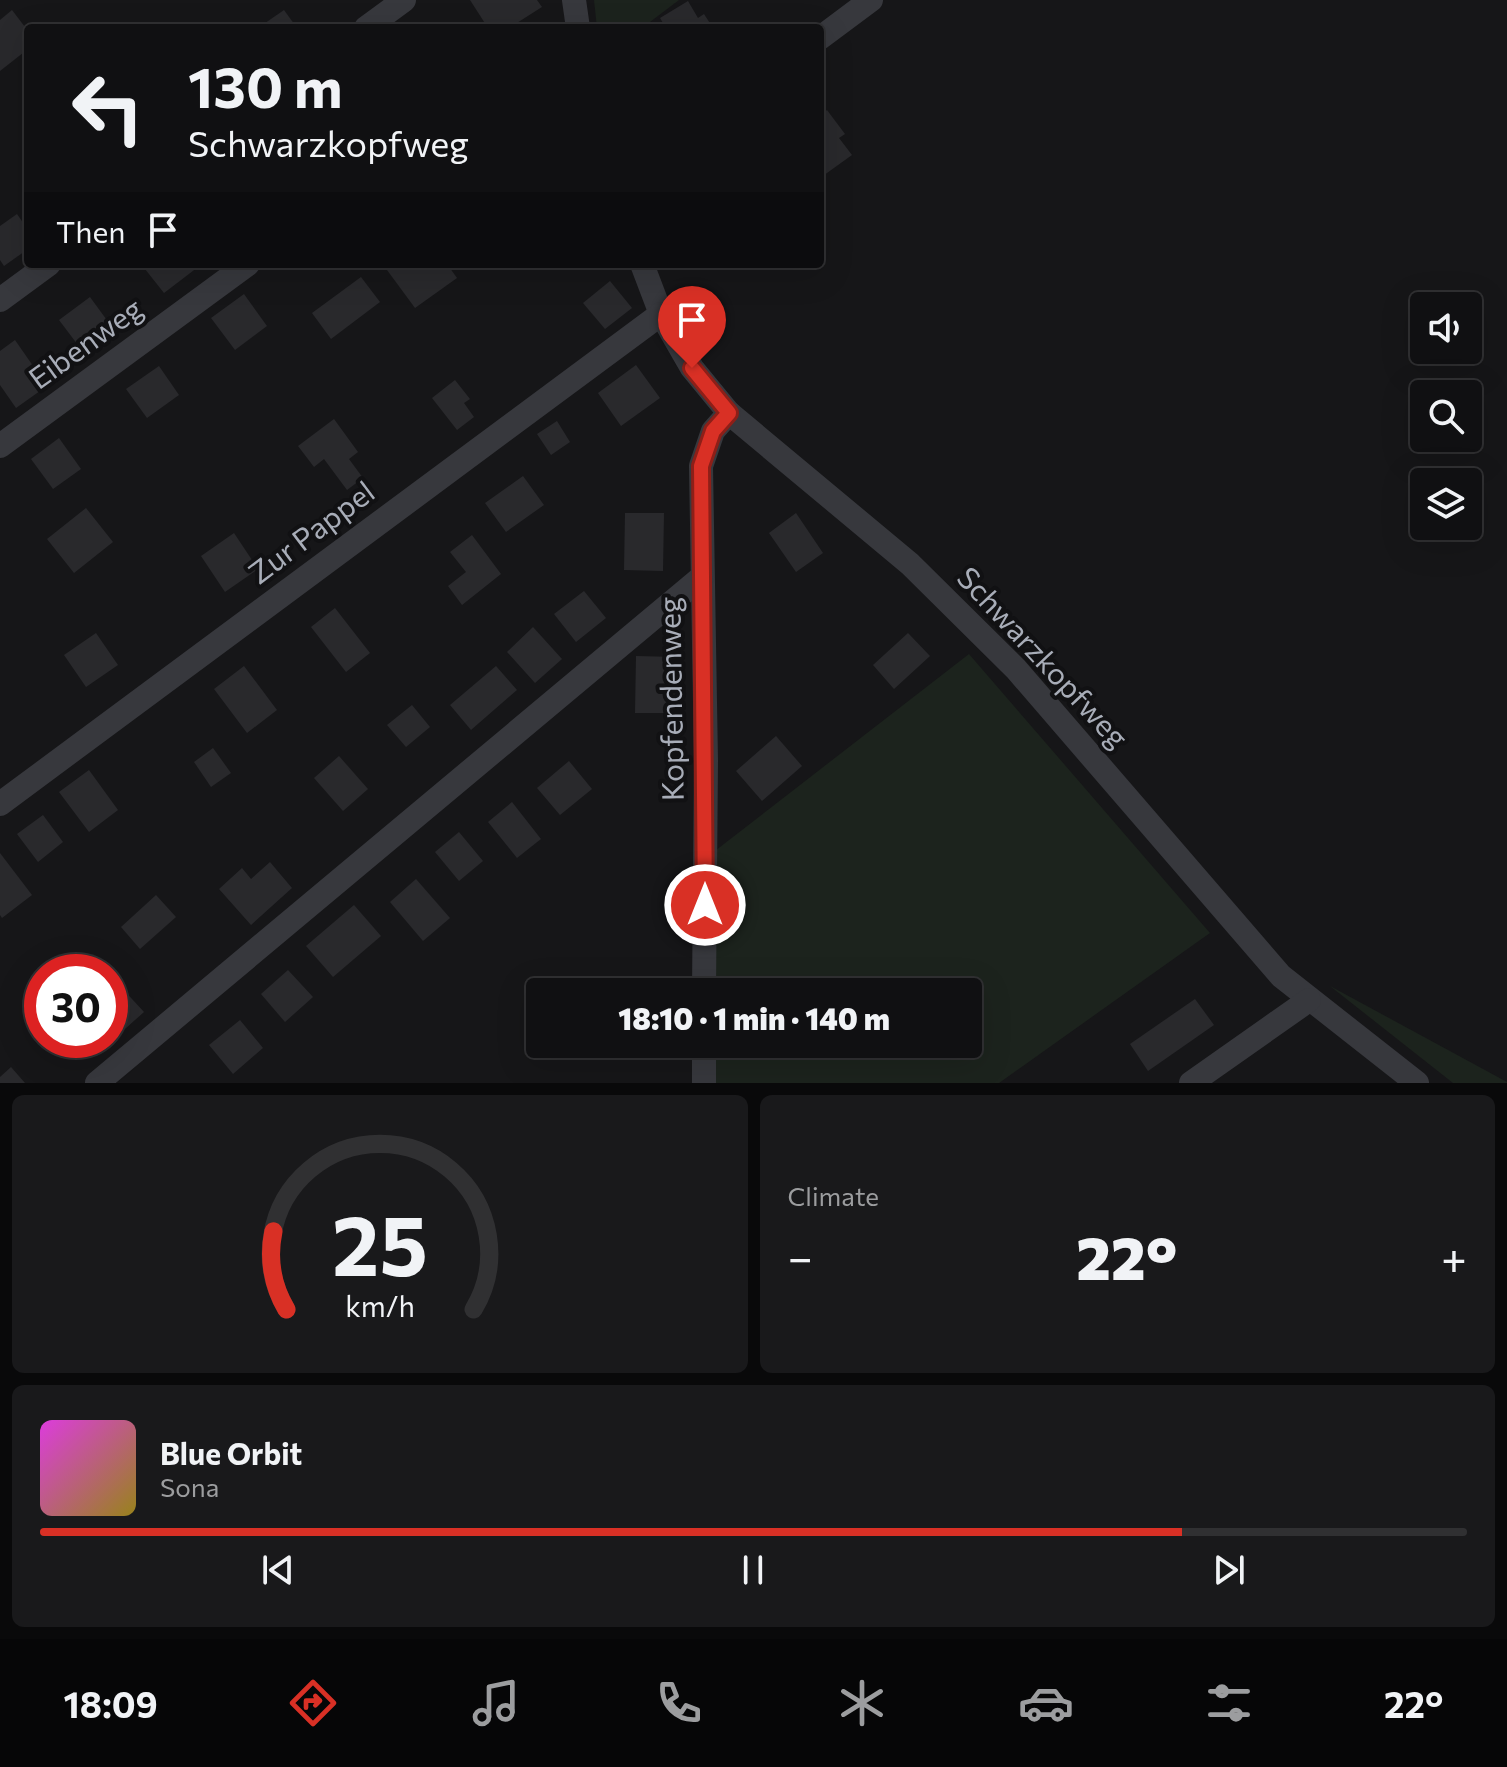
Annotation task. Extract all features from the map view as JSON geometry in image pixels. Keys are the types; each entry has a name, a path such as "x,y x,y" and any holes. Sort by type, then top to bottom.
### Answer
{"street":[{"path":"371,24 404,0"},
{"path":"574,0 577,24"},
{"path":"824,35 871,0"},
{"path":"0,300 44,268"},
{"name":"Eibenweg","path":"0,446 243,268"},
{"name":"Schwarzkopfweg","path":"644,268 661,314 692,368 729,413 910,564 1016,669 1281,976 1417,1083"},
{"name":"Zur Pappel","path":"0,804 661,314"},
{"name":"Kopfendenweg","path":"704,978 706,761 701,466 713,431 729,413"},
{"path":"97,1083 702,577"},
{"path":"1191,1083 1309,1000"},
{"path":"704,1058 704,1083"}],"shaded area":[{"path":"594,0 679,0 647,24 597,24"},
{"path":"969,654 1210,933 999,1083 716,1083 716,1058 982,1058 982,978 714,978 711,854"},
{"path":"1330,986 1507,1082 1507,1083 1453,1083"}],"building":[{"path":"470,0 537,0 542,7 515,24 485,24"},
{"path":"688,1 698,18 704,14 710,24 664,24 660,18"},
{"path":"12,10 24,26 24,52 0,71 0,20"},
{"path":"284,10 294,24 264,24"},
{"path":"827,110 845,134 839,138 852,155 824,175 824,113"},
{"path":"17,214 24,224 24,252 4,266 0,260 0,226"},
{"path":"144,268 197,268 164,293"},
{"path":"450,268 457,278 415,308 387,270"},
{"path":"361,277 380,302 331,339 312,313"},
{"path":"610,281 632,308 605,329 583,303"},
{"path":"244,294 267,326 235,350 211,318"},
{"path":"90,297 117,334 87,357 59,320"},
{"path":"15,340 47,386 16,408 0,385 0,351"},
{"path":"636,365 660,398 621,426 598,393"},
{"path":"159,366 179,395 147,418 126,389"},
{"path":"455,380 470,399 464,403 474,417 457,430 432,398"},
{"path":"334,419 358,452 349,459 363,478 347,490 324,459 314,467 298,446"},
{"path":"557,421 570,442 551,455 537,434"},
{"path":"59,438 81,469 53,489 31,459"},
{"path":"523,476 544,505 506,532 485,503"},
{"path":"86,508 113,542 74,573 47,539"},
{"path":"625,513 664,513 663,571 624,570"},
{"path":"796,513 823,553 796,572 769,533"},
{"path":"234,533 258,569 225,592 201,556"},
{"path":"472,535 501,574 462,605 448,586 466,572 450,552"},
{"path":"584,591 606,618 576,642 554,614"},
{"path":"335,608 370,653 346,672 311,627"},
{"path":"533,627 562,659 535,683 507,652"},
{"path":"96,633 118,665 86,687 64,655"},
{"path":"908,633 930,656 894,689 873,665"},
{"path":"636,656 676,657 675,713 635,713"},
{"path":"244,666 277,710 247,733 214,689"},
{"path":"496,666 517,690 471,730 450,705"},
{"path":"412,705 430,727 406,747 387,725"},
{"path":"776,736 802,766 762,801 736,771"},
{"path":"213,748 231,773 211,787 194,762"},
{"path":"339,756 368,789 343,811 314,778"},
{"path":"569,761 592,789 560,815 537,788"},
{"path":"89,770 118,810 89,832 59,792"},
{"path":"512,802 541,839 517,858 488,822"},
{"path":"43,815 63,842 38,862 17,834"},
{"path":"459,832 483,861 459,881 435,852"},
{"path":"0,853 32,895 2,918 0,915"},
{"path":"270,862 292,888 251,925 219,889 242,868 251,879"},
{"path":"416,879 450,918 423,941 390,902"},
{"path":"156,895 176,917 140,949 121,927"},
{"path":"354,905 381,936 333,977 306,946"},
{"path":"288,970 313,997 285,1022 261,994"},
{"path":"128,995 144,1012 128,1026"},
{"path":"1195,999 1214,1025 1148,1071 1130,1044"},
{"path":"240,1020 263,1048 233,1074 209,1045"},
{"path":"11,1067 25,1083 0,1083 0,1077"}],"route":[{"path":"692,368 729,413 713,431 701,466 705,905"}]}
